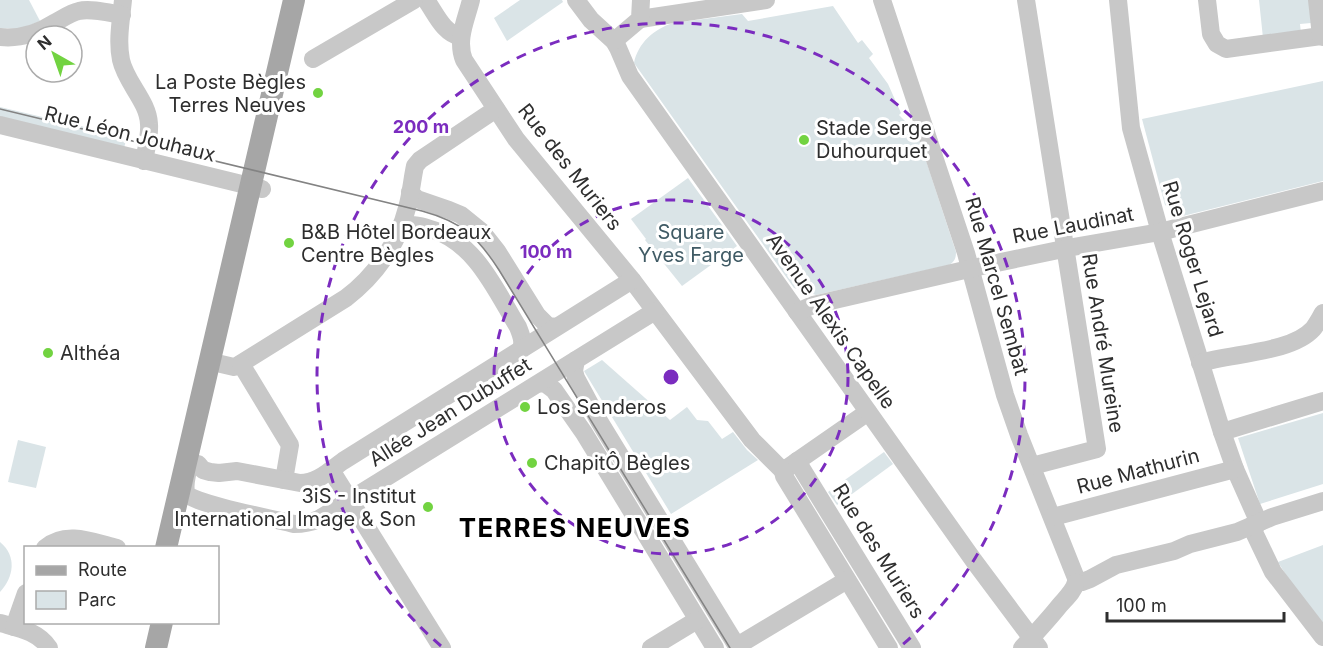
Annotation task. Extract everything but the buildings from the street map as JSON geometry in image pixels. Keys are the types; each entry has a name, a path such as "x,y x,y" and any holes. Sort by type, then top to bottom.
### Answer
{"main road":[{"path":"179,546 198,464 231,364 256,187 294,0"},
{"path":"166,546 191,441 306,0"},
{"path":"143,648 149,624"},
{"path":"156,648 162,624"}],"street":[{"path":"313,59 414,0"},
{"path":"426,0 450,34 461,37 471,0"},
{"name":"Avenue Alexis Capelle","path":"576,0 591,20 614,41 630,76 1031,645"},
{"path":"640,19 641,0"},
{"path":"614,41 640,19 766,0"},
{"name":"Rue Marcel Sembat","path":"882,0 970,268 1005,395 1069,558 1076,582"},
{"name":"Rue André Mureine","path":"1026,0 1097,449 1032,466"},
{"name":"Rue Roger Lejard","path":"1118,0 1131,128 1160,232 1222,432 1273,572 1323,637"},
{"path":"1207,0 1211,34 1217,44 1226,49 1322,36 1317,0"},
{"path":"0,37 30,35 72,13 83,10 123,7 119,48 121,61 125,74 147,111 150,124 144,161"},
{"name":"Rue des Muriers","path":"461,37 460,51 464,60 516,139 632,280 752,440 790,466 912,648"},
{"path":"285,480 290,445 231,364 357,290 380,265 389,251 406,213 415,166 420,159 496,110"},
{"name":"Rue Léon Jouhaux","path":"0,125 256,187"},
{"name":"Rue Laudinat","path":"797,312 813,305 970,268 1160,232 1323,191"},
{"path":"410,192 417,199 461,215 482,232 543,322 548,326 556,327"},
{"path":"399,229 410,224 437,231 458,242 488,278 518,327 522,336 521,350"},
{"name":"Allée Jean Dubuffet","path":"198,464 203,470 210,472 237,471 309,483 632,280"},
{"name":"Allée Jean Dubuffet","path":"191,498 294,524 304,524 319,519 656,311"},
{"path":"1200,363 1286,345 1299,340 1312,330 1323,313"},
{"path":"576,360 574,371 576,378 599,421 738,647 847,580"},
{"path":"540,383 554,390 584,433 715,648"},
{"path":"1222,432 1323,401"},
{"path":"790,466 868,412"},
{"path":"191,441 191,460 185,489 191,498"},
{"name":"Rue des Muriers","path":"790,466 787,482 889,648"},
{"name":"Rue Mathurin","path":"1053,517 1235,469"},
{"path":"331,470 442,648"},
{"path":"1031,645 1075,588 1076,582 1090,579 1116,565 1237,532 1272,517 1323,501"},
{"path":"55,545 71,537 109,546"},
{"path":"24,596 7,625 43,636"},
{"path":"651,648 697,620"}],"green space":[{"path":"0,0 29,0 40,21 24,24 24,28 21,29 0,28"},
{"path":"520,0 562,0 563,2 507,41 494,18"},
{"path":"1259,0 1309,0 1311,23 1300,24 1301,33 1263,38"},
{"name":"Stade Serge Duhourquet","path":"833,6 858,43 862,40 873,54 869,58 888,84 901,113 899,115 905,121 914,124 956,254 949,265 816,295 794,288 634,63 643,43 659,29 673,23 742,14 748,21"},
{"path":"1323,81 1323,181 1183,216 1165,205 1142,119"},
{"path":"0,107 127,137 124,148 0,118"},
{"name":"Square Yves Farge","path":"688,178 737,246 682,286 631,219"},
{"path":"602,360 670,420 687,407 697,420 708,421 722,439 733,432 758,460 671,514 584,371"},
{"path":"1323,413 1323,484 1260,504 1238,438"},
{"path":"18,440 46,447 36,488 8,482"},
{"path":"884,452 893,464 837,505 828,492"},
{"path":"0,542 9,554 12,567 8,580 0,592"},
{"path":"1323,545 1323,626 1294,588 1278,562"}],"tram line":[{"path":"0,109 422,211 448,220 467,232 476,239 499,270 730,648"}],"place":[{"name":"La Poste Bègles Terres Neuves","path":"318,93"},
{"name":"Stade Serge Duhourquet","path":"804,140"},
{"name":"B&B Hôtel Bordeaux Centre Bègles","path":"289,243"},
{"name":"Althéa","path":"48,353"},
{"name":"Los Senderos","path":"525,407"},
{"name":"ChapitÔ Bègles","path":"532,463"},
{"name":"3iS - Institut International Image & Son","path":"428,507"}],"district":[{"name":"TERRES NEUVES","path":"575,527"}]}
